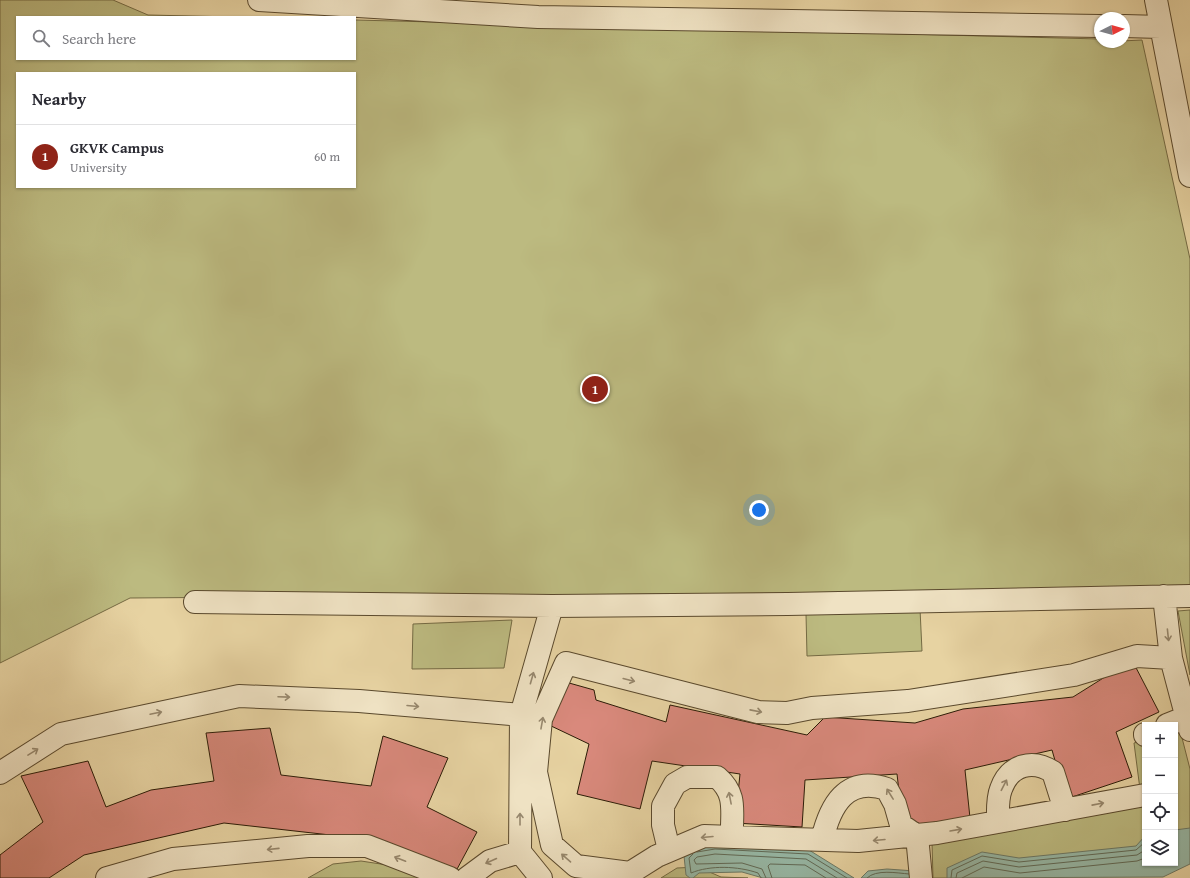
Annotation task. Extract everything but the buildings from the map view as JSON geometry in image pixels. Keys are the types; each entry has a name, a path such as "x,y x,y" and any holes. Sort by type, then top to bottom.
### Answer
{"street":[{"path":"259,0 538,17 1094,26"},
{"path":"1156,0 1190,176"},
{"path":"1130,26 1161,27"},
{"path":"1164,596 1171,658 1188,723 1178,724"},
{"path":"195,602 552,606 788,604 1190,596"},
{"path":"552,606 521,715 529,751 536,772 552,845 576,866 626,875 657,856 704,836 858,842 917,836 1142,796"},
{"path":"541,878 520,852 529,751 541,719 566,663 758,712 787,713 812,708 908,701 1074,676 1137,656 1171,658"},
{"path":"0,773 61,734 239,696 359,701 521,715"},
{"path":"998,822 998,803 1001,788 1008,776 1021,766 1036,764 1053,772 1065,810"},
{"path":"669,850 663,825 663,806 674,784 687,777 717,777 726,785 732,798 732,837"},
{"path":"822,840 833,808 843,795 852,788 876,785 887,788 895,804 901,824 917,836 921,878"},
{"path":"107,878 173,859 308,846 367,846 450,878"},
{"path":"467,878 490,861 520,852"}],"shaded area":[{"path":"0,0 113,0 148,15 191,16 16,16 16,60 356,60 356,20 1094,39 1094,48 1130,48 1130,41 1142,40 1190,259 1190,590 130,598 0,663"},
{"path":"920,609 922,651 807,656 806,614"},
{"path":"1190,610 1190,675 1178,611"},
{"path":"512,620 504,668 412,669 413,624"},
{"path":"1180,730 1190,769 1190,856 1178,858 1178,758 1178,731"},
{"path":"1142,741 1142,864 1056,878 933,878 932,843 1141,797 1134,743"},
{"path":"361,861 407,868 422,878 308,878 333,864"},
{"path":"698,867 721,877 748,878 661,878 677,868"}],"water":[{"path":"1190,828 1190,864 1163,877 947,878 947,868 982,852 1019,858 1136,846 1142,839 1142,866 1178,866 1178,830"},
{"path":"715,845 809,850 854,878 763,878 742,872 699,873 693,878 686,875 684,856 693,849"},
{"path":"887,869 915,871 916,878 861,878 868,871"}],"place":[{"name":"GKVK Campus","path":"595,389"}]}
